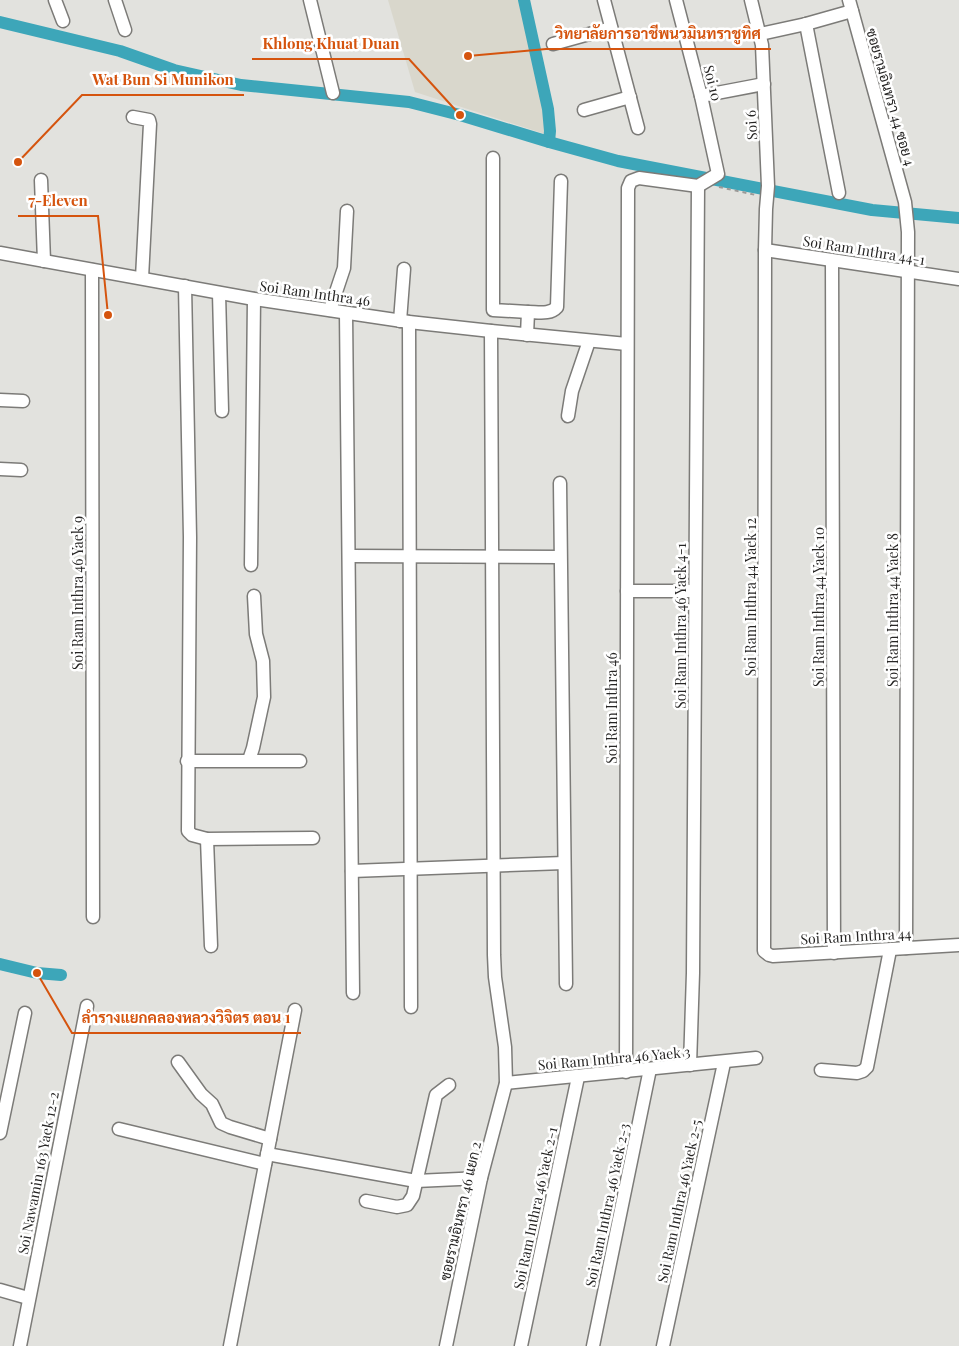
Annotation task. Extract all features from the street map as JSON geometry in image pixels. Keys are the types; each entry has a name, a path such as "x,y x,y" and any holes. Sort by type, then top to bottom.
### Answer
{"street":[{"path":"55,0 63,21"},
{"path":"115,0 126,30"},
{"path":"310,0 333,93"},
{"path":"604,0 638,128"},
{"name":"Soi 10","path":"676,0 701,96 718,174 700,185"},
{"name":"Soi 6","path":"751,0 760,34 764,84 768,191 765,250"},
{"path":"760,34 806,24 850,5"},
{"name":"ซอยรามอินทรา 44 ซอย 4","path":"850,5 905,202 908,232"},
{"path":"806,24 839,193"},
{"path":"553,44 611,28"},
{"path":"701,96 764,84"},
{"path":"584,110 630,97"},
{"path":"133,117 145,118 149,120 150,124 142,278"},
{"path":"493,158 493,310 549,312 557,308 561,181"},
{"name":"Soi Ram Inthra 46","path":"626,1072 628,188 631,181 639,178 700,185"},
{"path":"41,180 44,262"},
{"name":"Soi Ram Inthra 46 Yaek 4-1","path":"690,1065 693,963 694,591 700,185"},
{"path":"330,310 344,268 347,211"},
{"name":"Soi Ram Inthra 44 Yaek 8","path":"906,948 908,232"},
{"name":"Soi Ram Inthra 44-1","path":"765,250 959,279"},
{"name":"Soi Ram Inthra 44 Yaek 12","path":"764,944 765,250"},
{"name":"Soi Ram Inthra 46","path":"0,253 219,293 346,313 490,332 628,344"},
{"name":"Soi Ram Inthra 44 Yaek 10","path":"832,261 834,953"},
{"path":"404,269 409,556 411,1007"},
{"name":"Soi Ram Inthra 46 Yaek 9","path":"92,270 93,917"},
{"path":"184,286 190,537 188,831 192,836 207,839 313,838"},
{"path":"219,293 222,411"},
{"path":"251,565 254,299"},
{"path":"527,335 528,312"},
{"path":"346,313 353,993"},
{"name":"ซอยรามอินทรา 46 แยก 2","path":"446,1346 481,1178 506,1083 504,1030 495,977 490,332"},
{"path":"568,416 572,391 589,341"},
{"path":"0,400 23,401"},
{"path":"0,469 21,470"},
{"path":"560,482 566,984"},
{"path":"350,556 560,558"},
{"path":"627,590 694,591"},
{"path":"248,760 255,740 264,697 263,661 256,634 254,596"},
{"path":"187,761 300,761"},
{"path":"207,839 211,946"},
{"path":"352,871 564,863"},
{"name":"Soi Ram Inthra 44","path":"764,944 766,953 773,956 959,946"},
{"path":"821,1070 857,1073 867,1067 890,950"},
{"name":"Soi Nawamin 163 Yaek 12-2","path":"20,1346 87,1006"},
{"path":"230,1346 295,1010"},
{"path":"0,1133 25,1013"},
{"name":"Soi Ram Inthra 46 Yaek 3","path":"506,1083 724,1063 756,1058"},
{"path":"178,1062 201,1094 212,1104 221,1123 270,1139"},
{"name":"Soi Ram Inthra 46 Yaek 2-5","path":"663,1346 724,1063"},
{"name":"Soi Ram Inthra 46 Yaek 2-3","path":"593,1346 650,1069"},
{"name":"Soi Ram Inthra 46 Yaek 2-1","path":"521,1346 578,1077"},
{"path":"366,1201 397,1207 406,1204 412,1196 436,1095 449,1085"},
{"path":"119,1129 266,1159 416,1181 481,1178"},
{"path":"0,1290 28,1298"}],"path":[{"path":"700,185 768,191"}],"shaded area":[{"path":"388,0 519,0 543,103 545,134 415,92"}],"waterway":[{"path":"524,0 548,109 549,142"},
{"path":"0,22 120,51 174,70 241,85 409,102 618,161 872,210 959,218"},
{"path":"0,964 37,973 61,975"}],"place":[{"name":"วิทยาลัยการอาชีพนวมินทราชูทิศ","path":"468,56"},
{"name":"Khlong Khuat Duan","path":"460,115"},
{"name":"Wat Bun Si Munikon","path":"18,162"},
{"name":"7-Eleven","path":"108,315"},
{"name":"ลำรางแยกคลองหลวงวิจิตร ตอน 1","path":"37,973"}]}
